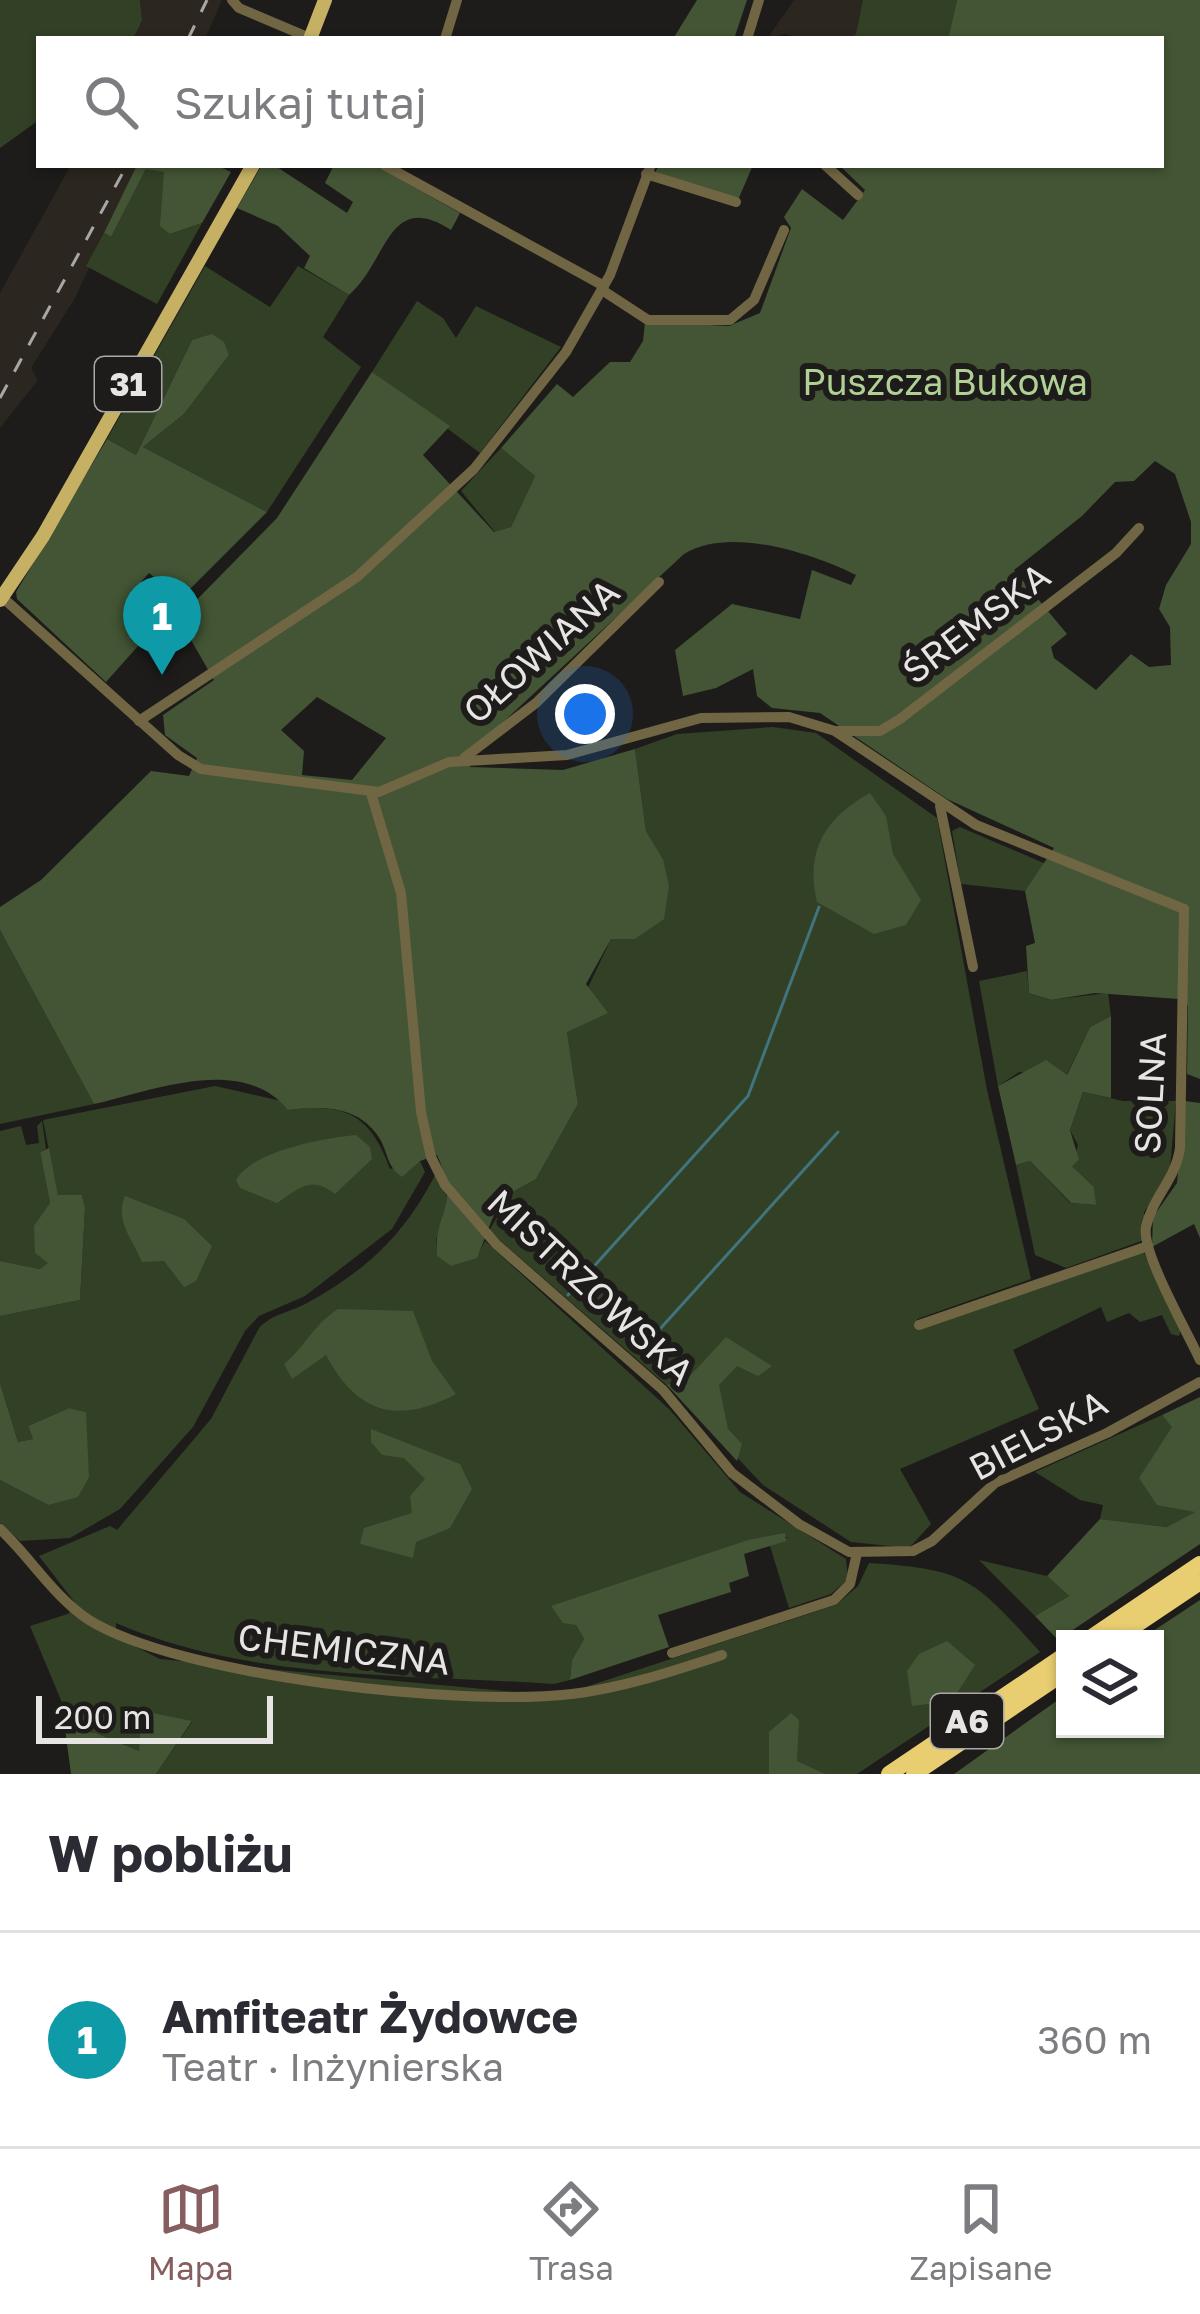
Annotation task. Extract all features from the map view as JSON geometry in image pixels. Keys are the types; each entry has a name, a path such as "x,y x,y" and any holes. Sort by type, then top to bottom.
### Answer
{"highway":[{"path":"1102,1630 1200,1564"},
{"path":"1128,1630 1200,1582"},
{"name":"A6","path":"889,1774 1054,1674"},
{"name":"A6","path":"914,1774 1054,1674"}],"main road":[{"path":"311,36 325,0"},
{"name":"31","path":"1,598 49,525 251,168"}],"street":[{"path":"232,0 306,36"},
{"path":"446,36 457,0"},
{"path":"748,36 759,0"},
{"path":"390,168 603,288 648,320 730,320 754,300 784,230"},
{"path":"828,168 858,195"},
{"path":"139,721 357,577 414,528 529,404 603,288 649,170 736,202"},
{"name":"ŚREMSKA","path":"835,731 874,733 900,719 1117,553 1139,528"},
{"name":"OŁOWIANA","path":"461,760 536,703 659,582"},
{"path":"1,598 139,721 201,769 371,793 461,760 567,755 662,726 770,715 835,731 940,806 973,967"},
{"name":"MISTRZOWSKA","path":"371,793 404,914 421,1112 430,1157 445,1185 496,1244 663,1390 745,1484 814,1535 857,1553 913,1551"},
{"name":"SOLNA","path":"940,806 1184,909 1180,1148 1175,1174 1148,1221 1148,1246"},
{"path":"919,1325 1148,1246 1200,1360"},
{"name":"BIELSKA","path":"913,1551 1000,1480 1107,1433 1200,1382"},
{"name":"CHEMICZNA","path":"0,1529 94,1623 191,1658 254,1670 398,1692 536,1697 617,1686 722,1655"},
{"path":"672,1653 834,1600 850,1584 857,1553"}],"shaded area":[{"path":"140,0 222,0 206,36 135,36 142,22"},
{"path":"794,0 957,0 949,36 769,36"},
{"path":"69,168 136,168 75,298 31,368 38,380 0,428 0,293"}],"green space":[{"path":"0,0 140,0 142,21 134,36 36,36 36,122 0,148"},
{"path":"697,0 747,0 735,36 675,36"},
{"path":"863,0 957,0 949,36 853,36"},
{"name":"Puszcza Bukowa","path":"957,0 1200,0 1200,1079 1187,1074 1188,1005 1179,999 1095,993 1051,1000 1029,993 1026,946 1035,943 1025,891 1054,848 947,799 820,713 772,708 757,696 753,669 716,688 683,696 675,650 732,604 800,619 812,570 851,585 856,575 794,551 724,542 684,554 473,750 470,767 563,770 635,749 646,831 663,859 669,886 664,919 635,939 611,939 586,984 608,1013 567,1032 578,1104 536,1179 511,1193 493,1217 477,1258 451,1266 437,1256 447,1188 437,1155 420,1161 402,1177 378,1136 349,1113 325,1108 288,1110 269,1093 247,1083 222,1080 170,1085 94,1104 0,930 0,907 41,880 151,771 189,776 197,758 165,735 163,715 214,680 191,640 169,628 277,518 372,372 450,426 423,455 494,532 511,527 535,476 501,448 557,384 573,397 610,362 630,362 643,341 645,322 729,326 760,313 791,228 784,217 802,189 843,220 865,190 842,168 1164,168 1164,36 949,36","holes":["1155,461 1175,474 1191,522 1191,544 1166,585 1159,609 1170,627 1171,665 1149,667 1131,654 1096,690 1054,658 1051,647 1067,634 1014,570 1082,516 1115,482 1134,481","317,697 386,738 352,780 302,775 304,751 281,730"]},
{"path":"136,168 222,168 231,172 202,223 170,234 160,226 164,172 146,169 111,237 104,233"},
{"path":"260,168 279,168 347,213 353,202 325,183 332,168 379,168 460,213 451,230 414,218 401,224 349,295 304,268 310,256 278,226 237,208"},
{"path":"658,168 752,168 738,200 655,173"},
{"path":"146,169 164,171 170,234 202,223 157,304 86,266 104,233 111,237"},
{"path":"205,266 270,307 298,266 349,295 323,337 361,367 267,512 143,447 184,414 229,355 192,340 136,455 107,439"},
{"path":"417,301 443,318 456,338 476,306 561,347 480,453 372,372"},
{"path":"212,334 224,342 229,355 184,414 143,447 267,512 181,598 149,573 132,592 163,618 106,682 17,599 16,592 107,439 136,455 192,340"},
{"path":"501,448 535,476 511,527 495,532 461,491"},
{"path":"773,727 816,733 937,818 987,1090 1031,1279 917,1319 919,1329 1143,1251 1181,1329 1179,1336 1171,1334 1162,1315 1140,1322 1129,1313 1107,1322 1101,1307 1013,1350 1039,1409 900,1469 931,1524 909,1548 851,1542 763,1485 678,1395 489,1231 511,1193 536,1179 578,1104 567,1032 611,939 635,939 663,859 646,831 635,749 677,734"},
{"path":"870,793 886,816 893,854 921,900 906,925 874,934 817,902 814,883 822,837 841,813"},
{"path":"960,827 1046,864 1025,891 961,884 952,831"},
{"path":"0,930 94,1104 0,1124"},
{"path":"1027,971 1029,993 1050,1000 1108,993 1111,1016 1090,1027 1066,1076 1019,1072 998,1086 979,981"},
{"path":"1111,1016 1111,1098 1083,1092 1070,1130 1079,1160 1072,1166 1094,1187 1096,1205 1071,1203 1030,1161 1016,1165 998,1086 1046,1060 1067,1075 1090,1027"},
{"path":"215,1086 281,1101 289,1110 326,1109 353,1116 374,1136 390,1169 420,1161 425,1172 392,1229 305,1296 259,1316 245,1331 193,1427 120,1509 70,1538 20,1541 0,1523 0,1480 48,1505 86,1412 69,1408 28,1426 33,1439 18,1442 0,1383 0,1316 80,1300 85,1208 82,1195 58,1196 43,1120"},
{"path":"1083,1092 1123,1101 1176,1101 1169,1179 1144,1212 1144,1240 1066,1268 1035,1255 1016,1165 1030,1161 1070,1203 1095,1205 1094,1187 1072,1166 1078,1145 1070,1130"},
{"path":"1185,1101 1200,1103 1200,1238 1194,1224 1152,1247 1153,1217 1177,1183"},
{"path":"42,1121 46,1149 40,1152 50,1203 49,1263 40,1269 0,1261 0,1131 21,1126 26,1145 39,1143 37,1126"},
{"path":"356,1135 370,1147 372,1159 335,1194 312,1185 277,1203 240,1188 236,1180 273,1154"},
{"path":"49,1148 58,1195 82,1195 85,1208 80,1300 0,1316 0,1261 40,1269 48,1263 35,1253 34,1226 50,1203 40,1152"},
{"path":"435,1175 449,1200 436,1240 437,1256 451,1265 476,1258 485,1241 670,1410 740,1492 846,1559 848,1579 831,1594 789,1608 770,1546 789,1537 732,1548 653,1582 576,1625 584,1639 572,1660 570,1680 554,1684 275,1665 167,1642 116,1623 116,1637 160,1659 558,1696 836,1605 858,1586 869,1563 928,1569 967,1583 1000,1609 1040,1652 857,1774 156,1774 192,1722 134,1711 140,1720 139,1751 96,1733 65,1729 63,1705 30,1626 68,1614 76,1604 39,1556 110,1526 117,1530 211,1419 259,1328 367,1263 398,1232"},
{"path":"125,1196 184,1219 212,1246 196,1281 184,1287 164,1261 142,1262 123,1222"},
{"path":"338,1309 413,1311 432,1361 456,1394 416,1409 381,1408 351,1390 326,1355 292,1379 284,1364"},
{"path":"726,1337 772,1366 758,1376 737,1366 719,1385 728,1429 742,1444 737,1461 667,1385 688,1378"},
{"path":"0,1383 18,1442 33,1439 28,1426 69,1408 86,1412 89,1477 78,1497 48,1505 0,1480"},
{"path":"1200,1397 1200,1544 1073,1630 1056,1630 1056,1638 1035,1616 1069,1596 1047,1576 1100,1519 1167,1527 1195,1512 1157,1505 1139,1478 1172,1427 1162,1415"},
{"path":"1162,1415 1173,1427 1197,1511 1168,1527 1100,1519 1103,1505 1080,1500 1035,1472"},
{"path":"371,1429 460,1464 472,1489 450,1528 416,1542 413,1558 360,1544 364,1528 412,1513 410,1496 425,1479 404,1458 382,1455 371,1442"},
{"path":"785,1533 786,1541 744,1554 749,1576 729,1583 731,1592 658,1615 669,1647 570,1680 572,1660 584,1639 576,1625 563,1623 551,1606 748,1540"},
{"path":"979,1560 1047,1576 1069,1596 1035,1616"},
{"path":"1200,1600 1200,1774 954,1774 1056,1701 1056,1738 1164,1738 1164,1630 1155,1630"},
{"path":"947,1641 975,1665 952,1701 912,1706 907,1671 919,1654"},
{"path":"132,1709 192,1721 156,1774 71,1774 65,1729 96,1733 139,1751 140,1720"},
{"path":"791,1713 799,1720 797,1761 825,1774 769,1774 769,1732"}],"waterway":[{"path":"568,1295 748,1096 819,907"},
{"path":"641,1350 838,1132"}],"railway":[{"path":"189,36 207,0"},
{"path":"0,398 125,168"}],"place":[{"name":"Amfiteatr Żydowce","path":"162,675"}]}
